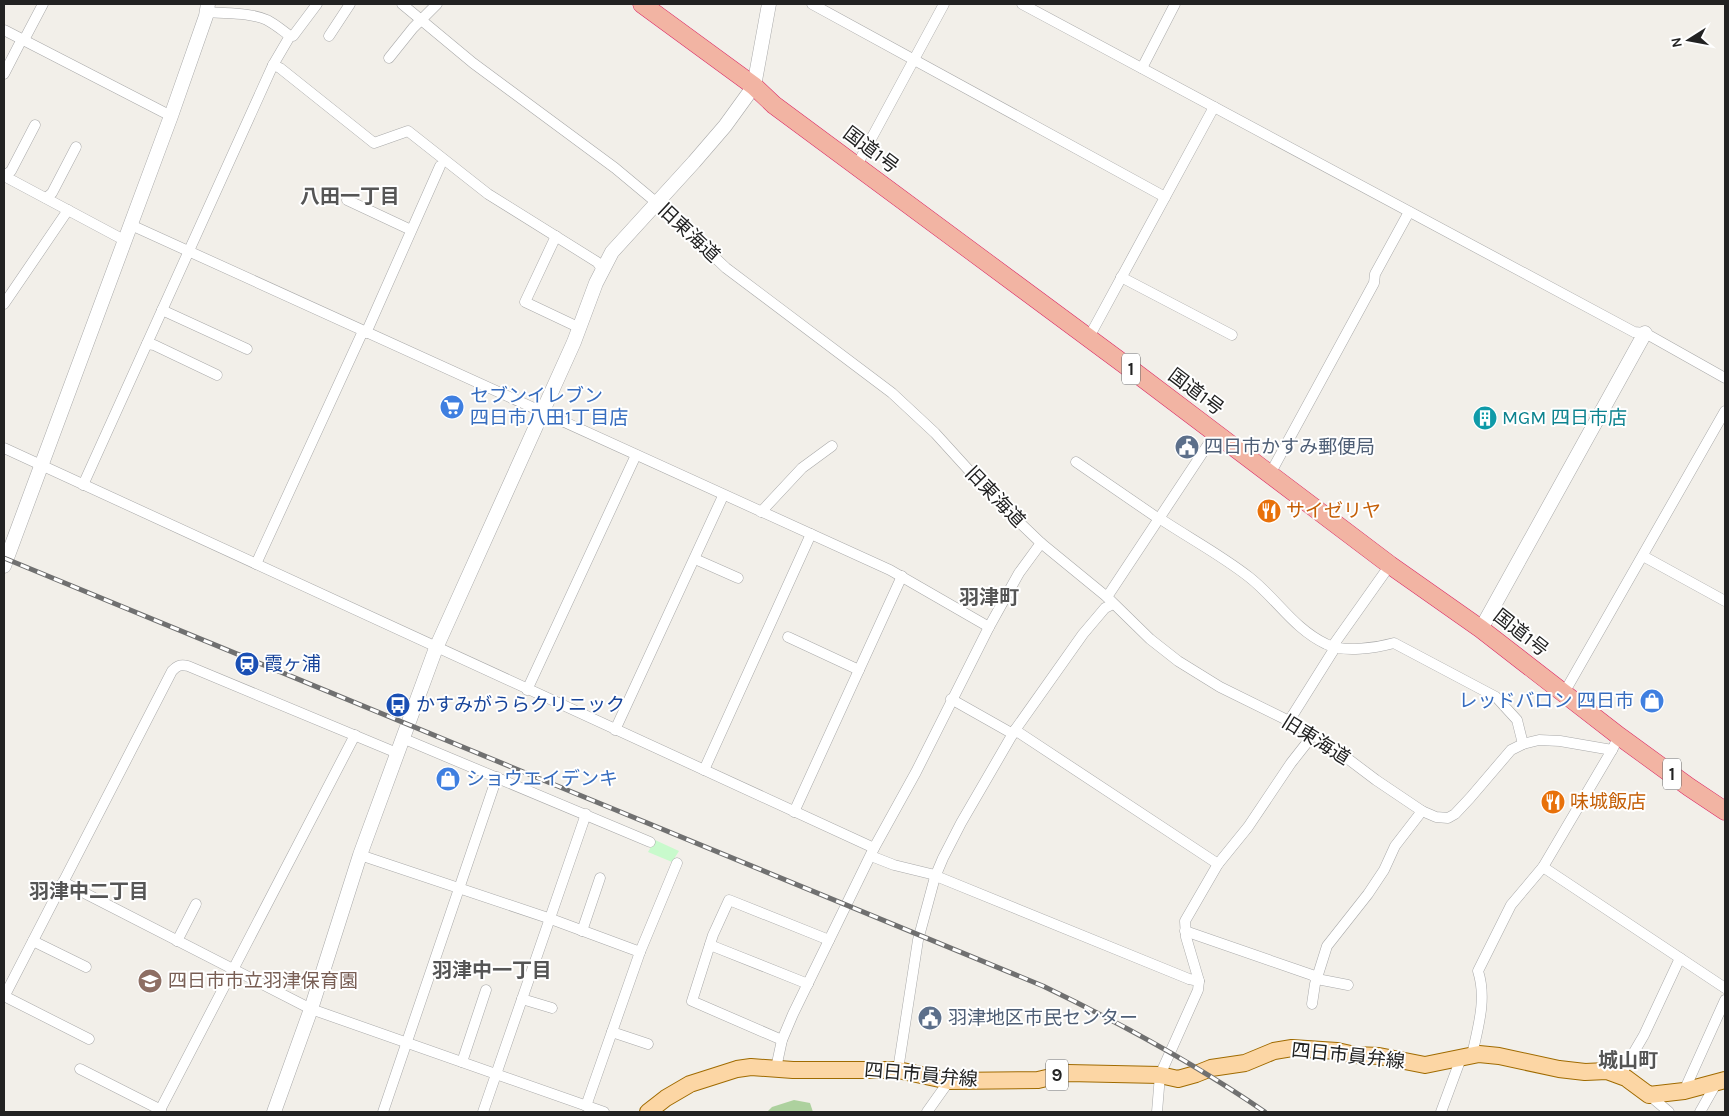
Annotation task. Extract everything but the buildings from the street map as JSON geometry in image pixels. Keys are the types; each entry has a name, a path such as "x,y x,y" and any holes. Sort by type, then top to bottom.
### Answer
{"highway":[{"name":"国道1号","path":"642,4 754,86 774,105 857,165 1390,565 1481,629 1564,693 1615,743 1725,811"}],"main road":[{"name":"四日市員弁線","path":"648,1112 666,1098 690,1084 736,1069 751,1067 793,1070 898,1070 950,1081 1038,1080 1068,1073 1160,1075 1178,1079 1186,1078 1211,1068 1245,1062 1274,1051 1292,1048 1379,1056 1424,1065 1466,1056 1499,1056 1559,1069 1585,1072 1607,1071 1626,1078 1649,1095"},
{"path":"1649,1095 1684,1091 1721,1081"}],"street":[{"path":"4,74 43,4"},
{"path":"83,485 273,65 290,36 294,36 317,4"},
{"path":"329,36 350,4"},
{"name":"旧東海道","path":"402,4 473,63 587,147 657,203 726,268 853,362 915,412 995,499 1041,543 1110,601 1150,639 1178,660 1232,695 1289,721 1313,735 1422,811 1436,818 1455,814 1506,755 1523,744 1539,740 1615,743"},
{"path":"389,58 413,28 437,4"},
{"path":"274,1112 311,1009 360,855 436,648 580,328 596,283 617,246 719,133 754,86 770,4"},
{"path":"812,4 914,58 1165,197"},
{"path":"857,165 944,4"},
{"path":"1022,4 1634,332 1645,333 1725,378"},
{"path":"1142,68 1175,4"},
{"path":"4,566 171,116 207,8 235,15 245,14 267,20 290,36"},
{"path":"4,30 171,116"},
{"path":"273,65 280,68 374,143 408,131 488,194 598,262 603,270"},
{"path":"1088,339 1214,107"},
{"path":"35,125 11,171 4,176 124,240"},
{"path":"46,198 52,193 76,147"},
{"path":"256,564 440,166"},
{"path":"347,200 411,230"},
{"path":"4,304 68,210"},
{"path":"1270,474 1374,282 1375,274 1409,212"},
{"path":"130,225 902,576 989,627"},
{"path":"556,236 526,302 580,328"},
{"path":"1121,277 1232,335"},
{"path":"162,310 247,349"},
{"path":"1481,629 1645,333"},
{"path":"147,344 154,345 216,375"},
{"path":"1564,693 1725,411"},
{"path":"898,1070 918,940 935,877 961,823 1014,732 1083,634 1106,608 1159,518 1215,434"},
{"path":"762,512 802,468 832,446"},
{"path":"4,448 794,812 894,865 935,877 1181,976 1199,981"},
{"path":"527,690 636,455"},
{"path":"1076,462 1247,576 1264,590 1301,629 1326,645 1372,648 1394,643 1471,682 1496,697 1517,720 1523,744"},
{"path":"615,730 724,496"},
{"path":"704,770 811,534"},
{"path":"776,1068 782,1040 872,852 916,772 951,699 989,627 1019,573 1041,543"},
{"path":"1643,556 1725,601"},
{"path":"695,559 738,578"},
{"path":"1289,721 1335,647 1334,644 1390,565"},
{"path":"794,812 902,576"},
{"path":"788,637 859,670"},
{"path":"89,1039 4,996 172,671 180,665 188,666 397,753"},
{"path":"951,699 1014,732 1218,864"},
{"path":"80,1069 160,1111 355,735"},
{"path":"1156,1112 1160,1075 1198,990 1199,981 1186,937 1185,921 1218,864 1248,827 1291,763 1313,735"},
{"path":"402,738 650,842"},
{"path":"1441,1112 1466,1056 1483,1000 1482,985 1478,971 1511,905 1543,867 1615,743"},
{"path":"383,1112 497,777"},
{"path":"1312,1004 1315,984 1327,946 1368,894 1387,864 1395,846 1422,811"},
{"path":"483,1112 586,814"},
{"path":"360,855 551,919 640,952"},
{"path":"586,1108 640,952 677,863"},
{"path":"1543,867 1725,988"},
{"path":"582,931 600,878"},
{"path":"63,882 311,1009 406,1044 496,1074 586,1108 604,1112"},
{"path":"782,1040 692,1001 710,945 728,900 829,940"},
{"path":"177,941 196,904"},
{"path":"1185,931 1312,975 1317,979 1348,985"},
{"path":"33,941 86,967"},
{"path":"710,945 808,984"},
{"path":"1620,1076 1644,1035 1680,958"},
{"path":"462,1062 486,990"},
{"path":"522,999 552,1008"},
{"path":"1684,1091 1725,1000"},
{"path":"612,1032 648,1044"},
{"path":"928,1112 950,1081"},
{"path":"1700,1112 1721,1081"},
{"path":"1649,1095 1669,1112"}],"green space":[{"path":"655,840 679,851 672,862 648,852"},
{"path":"794,1100 810,1103 813,1112 767,1112 772,1107"}],"railway":[{"path":"4,558 1043,986 1156,1044 1265,1112"}],"place":[{"name":"セブンイレブン 四日市八田1丁目店","path":"452,407"},
{"name":"MGM 四日市店","path":"1485,418"},
{"name":"四日市かすみ郵便局","path":"1187,447"},
{"name":"サイゼリヤ","path":"1269,511"},
{"name":"霞ヶ浦","path":"247,664"},
{"name":"レッドバロン 四日市","path":"1652,701"},
{"name":"かすみがうらクリニック","path":"398,705"},
{"name":"ショウエイデンキ","path":"448,779"},
{"name":"味城飯店","path":"1553,802"},
{"name":"四日市市立羽津保育園","path":"150,981"},
{"name":"羽津地区市民センター","path":"930,1018"}],"district":[{"name":"八田一丁目","path":"350,196"},
{"name":"羽津町","path":"989,597"},
{"name":"羽津中二丁目","path":"89,891"},
{"name":"羽津中一丁目","path":"492,970"},
{"name":"城山町","path":"1628,1060"}]}
